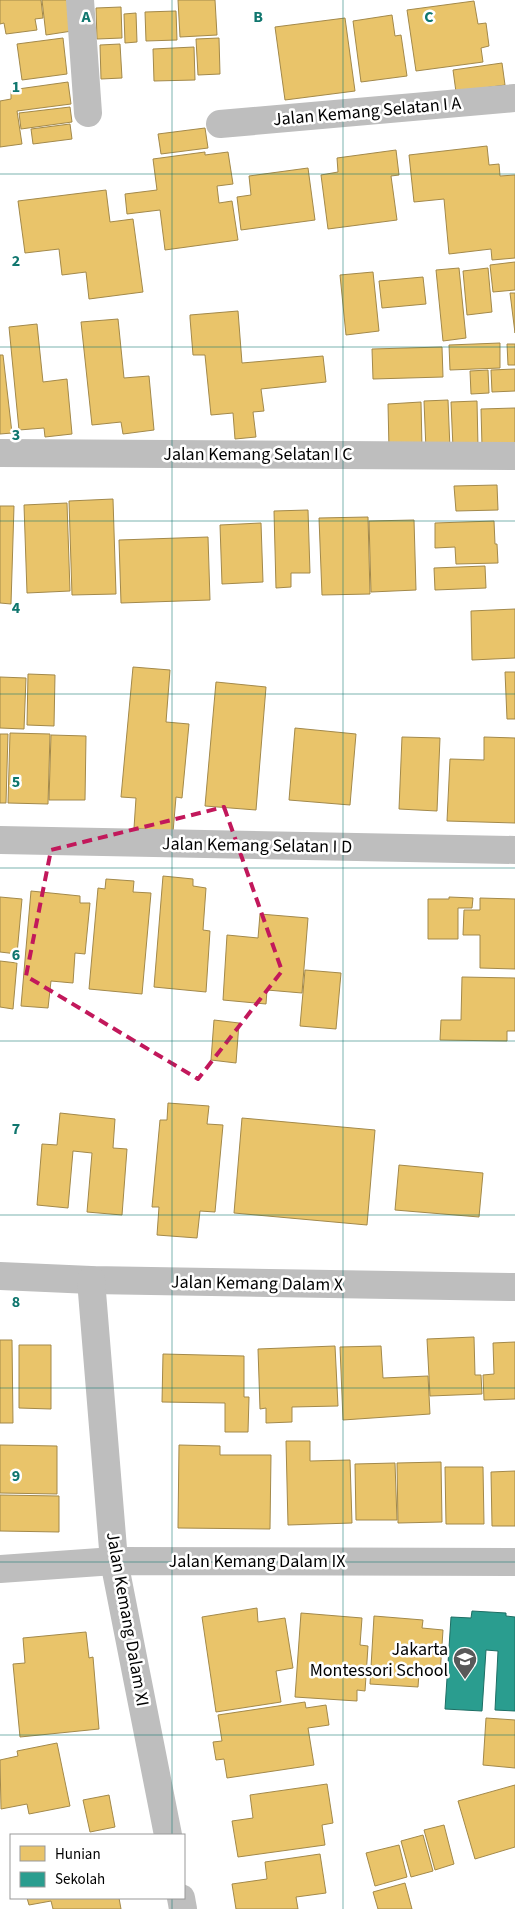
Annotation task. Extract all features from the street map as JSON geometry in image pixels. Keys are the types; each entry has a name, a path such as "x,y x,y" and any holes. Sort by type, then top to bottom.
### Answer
{"street":[{"path":"80,0 88,113"},
{"name":"Jalan Kemang Selatan I A","path":"220,124 515,98"},
{"name":"Jalan Kemang Selatan I C","path":"0,453 515,456"},
{"name":"Jalan Kemang Selatan I D","path":"0,840 515,850"},
{"name":"Jalan Kemang Dalam X","path":"0,1276 91,1280 515,1287"},
{"name":"Jalan Kemang Dalam XI","path":"91,1280 114,1561 168,1834"},
{"name":"Jalan Kemang Dalam IX","path":"0,1569 114,1561 515,1562"}],"highlighted area":[{"path":"224,807 282,971 198,1079 26,976 51,850"}],"building: Hunian":[{"path":"0,0 41,0 43,18 35,19 37,30 6,34 4,23 0,24"},
{"path":"42,0 68,0 72,31 46,35"},
{"path":"178,0 215,0 217,35 180,37"},
{"path":"474,1 478,24 486,23 489,46 481,48 483,62 416,71 407,10"},
{"path":"121,7 122,38 97,39 96,8"},
{"path":"176,11 177,40 146,41 145,12"},
{"path":"136,13 137,42 125,43 124,14"},
{"path":"392,15 395,36 401,35 407,76 361,82 353,21"},
{"path":"345,18 355,91 285,100 275,27"},
{"path":"63,38 67,74 22,80 17,44"},
{"path":"219,38 220,74 198,75 196,39"},
{"path":"120,44 122,78 101,79 100,45"},
{"path":"194,47 195,80 154,81 153,49"},
{"path":"502,63 505,85 456,92 453,70"},
{"path":"68,82 71,104 17,111 22,144 0,147 0,101 11,99 11,90"},
{"path":"70,107 72,122 21,129 19,113"},
{"path":"70,124 72,139 33,144 31,129"},
{"path":"205,128 208,148 161,154 158,134"},
{"path":"487,146 489,165 499,164 500,176 515,175 515,258 492,260 491,249 449,254 444,199 414,202 409,155"},
{"path":"396,150 399,175 391,176 397,220 328,229 321,175 338,172 337,158"},
{"path":"205,152 205,155 228,152 233,184 217,186 219,203 232,201 238,240 165,250 160,210 127,214 125,194 157,190 153,159"},
{"path":"308,168 315,220 241,230 237,197 251,195 249,176"},
{"path":"106,190 110,222 133,219 143,292 89,299 86,272 62,275 59,249 25,253 18,201"},
{"path":"515,262 515,290 493,292 490,265"},
{"path":"459,268 466,338 443,341 436,270"},
{"path":"488,268 492,312 467,315 463,271"},
{"path":"373,272 379,331 346,335 340,275"},
{"path":"423,277 426,304 382,308 379,281"},
{"path":"510,293 515,293 515,333"},
{"path":"238,311 242,363 323,356 326,382 261,389 264,411 253,412 256,437 235,439 233,413 211,415 205,355 193,355 190,315"},
{"path":"118,319 124,378 149,376 154,430 123,434 121,422 92,425 81,322"},
{"path":"37,324 43,382 67,379 72,434 45,437 44,428 19,430 9,327"},
{"path":"500,343 500,368 450,370 449,345"},
{"path":"507,344 515,344 515,365 508,365"},
{"path":"442,347 443,377 373,379 372,349"},
{"path":"0,355 3,355 12,433 0,434"},
{"path":"515,369 515,391 492,392 491,370"},
{"path":"488,370 489,393 471,394 470,371"},
{"path":"448,400 450,449 426,450 424,401"},
{"path":"477,401 478,447 453,448 451,402"},
{"path":"421,402 422,448 389,449 388,404"},
{"path":"515,408 515,445 482,446 481,409"},
{"path":"497,485 498,510 456,511 454,486"},
{"path":"113,499 116,594 72,595 69,501"},
{"path":"67,503 70,591 27,593 24,505"},
{"path":"0,506 14,506 11,604 0,603"},
{"path":"308,510 310,573 291,573 291,587 276,588 274,511"},
{"path":"368,517 370,594 322,595 319,518"},
{"path":"414,520 416,590 371,592 369,521"},
{"path":"494,521 498,563 456,564 455,547 435,548 435,523"},
{"path":"261,523 263,582 222,584 220,525"},
{"path":"208,537 210,600 121,603 119,540"},
{"path":"485,566 486,588 435,590 434,568"},
{"path":"515,609 515,658 472,660 471,611"},
{"path":"133,667 170,670 166,722 189,724 182,798 176,797 173,832 134,828 136,798 121,797"},
{"path":"505,672 515,672 515,719 507,719"},
{"path":"28,674 55,675 54,726 27,725"},
{"path":"0,677 26,678 24,729 0,728"},
{"path":"216,682 266,687 256,810 205,806"},
{"path":"295,728 356,734 350,805 289,800"},
{"path":"10,733 50,734 48,804 8,803"},
{"path":"0,734 8,734 6,803 0,803"},
{"path":"51,735 86,736 85,800 49,800"},
{"path":"402,737 440,738 437,811 399,809"},
{"path":"484,737 515,738 515,823 447,821 450,759 484,760"},
{"path":"163,876 193,879 193,886 206,888 203,930 210,931 206,992 154,987"},
{"path":"106,879 134,881 133,892 151,893 142,994 89,989 98,888 105,889"},
{"path":"31,891 80,896 80,903 90,903 85,954 75,953 73,983 51,981 48,1008 21,1006"},
{"path":"0,897 22,899 17,954 0,952"},
{"path":"449,897 473,898 472,908 458,908 458,939 428,939 428,899 449,899"},
{"path":"480,898 515,899 515,969 480,968 480,935 463,935 464,910 480,910"},
{"path":"260,914 308,918 302,993 267,990 266,1004 223,1000 227,935 258,938"},
{"path":"0,961 17,963 13,1009 0,1007"},
{"path":"305,970 341,973 336,1029 300,1026"},
{"path":"462,977 515,978 515,1031 507,1031 507,1041 440,1040 441,1020 461,1020"},
{"path":"214,1020 239,1023 236,1063 211,1060"},
{"path":"168,1103 209,1106 207,1124 223,1125 215,1212 200,1211 197,1238 157,1235 159,1207 152,1207 160,1120 167,1120"},
{"path":"60,1113 115,1119 113,1148 127,1149 122,1215 87,1212 92,1153 73,1151 68,1208 37,1205 42,1144 57,1145"},
{"path":"242,1118 375,1130 367,1225 234,1213"},
{"path":"399,1165 483,1173 479,1217 395,1210"},
{"path":"474,1337 475,1375 481,1375 482,1394 430,1396 427,1339"},
{"path":"0,1340 12,1340 13,1423 0,1423"},
{"path":"515,1342 515,1399 484,1400 483,1375 494,1374 493,1343"},
{"path":"19,1345 51,1345 51,1409 19,1408"},
{"path":"335,1346 338,1406 292,1407 292,1422 266,1423 266,1408 260,1409 258,1349"},
{"path":"381,1346 383,1378 428,1376 430,1414 343,1420 340,1347"},
{"path":"163,1354 244,1356 244,1397 249,1397 248,1432 225,1432 225,1403 162,1402"},
{"path":"286,1441 310,1441 310,1461 350,1460 352,1523 288,1525"},
{"path":"0,1445 57,1446 57,1494 0,1493"},
{"path":"179,1445 220,1446 220,1455 271,1455 270,1529 178,1528"},
{"path":"441,1462 442,1522 398,1523 397,1463"},
{"path":"395,1463 397,1520 356,1520 355,1464"},
{"path":"445,1467 483,1467 484,1524 446,1524"},
{"path":"515,1471 515,1526 492,1526 491,1472"},
{"path":"0,1495 59,1496 59,1532 0,1531"},
{"path":"257,1608 258,1622 285,1618 293,1668 276,1671 281,1702 216,1712 202,1617"},
{"path":"301,1613 362,1618 360,1645 368,1646 365,1691 357,1690 357,1701 295,1697"},
{"path":"374,1616 423,1620 422,1628 443,1630 440,1675 419,1673 418,1687 370,1684"},
{"path":"86,1632 89,1658 93,1657 99,1729 20,1737 13,1664 25,1663 23,1638"},
{"path":"305,1702 306,1708 326,1705 329,1725 308,1728 314,1765 227,1778 224,1759 216,1760 213,1742 222,1741 218,1715"},
{"path":"486,1718 515,1720 515,1768 483,1765"},
{"path":"57,1743 70,1806 29,1814 27,1804 1,1809 0,1760 18,1756 17,1751"},
{"path":"327,1784 333,1823 322,1825 325,1845 238,1857 232,1821 253,1818 250,1795"},
{"path":"515,1785 515,1847 475,1859 458,1801"},
{"path":"109,1795 115,1827 90,1832 83,1800"},
{"path":"444,1825 454,1864 435,1870 424,1830"},
{"path":"423,1835 433,1871 411,1877 401,1841"},
{"path":"399,1845 407,1877 375,1886 366,1853"},
{"path":"320,1854 326,1893 296,1897 298,1909 236,1909 232,1884 267,1879 265,1862"},
{"path":"405,1883 412,1909 378,1909 373,1892"},
{"path":"27,1899 119,1899 121,1909 53,1909 51,1901 29,1905"}],"building: Sekolah":[{"name":"Jakarta Montessori School","path":"472,1611 506,1613 506,1616 515,1617 515,1711 495,1710 498,1651 486,1650 482,1711 445,1709 451,1617 471,1618"}],"place":[{"name":"Jakarta Montessori School","path":"465,1680"}]}
